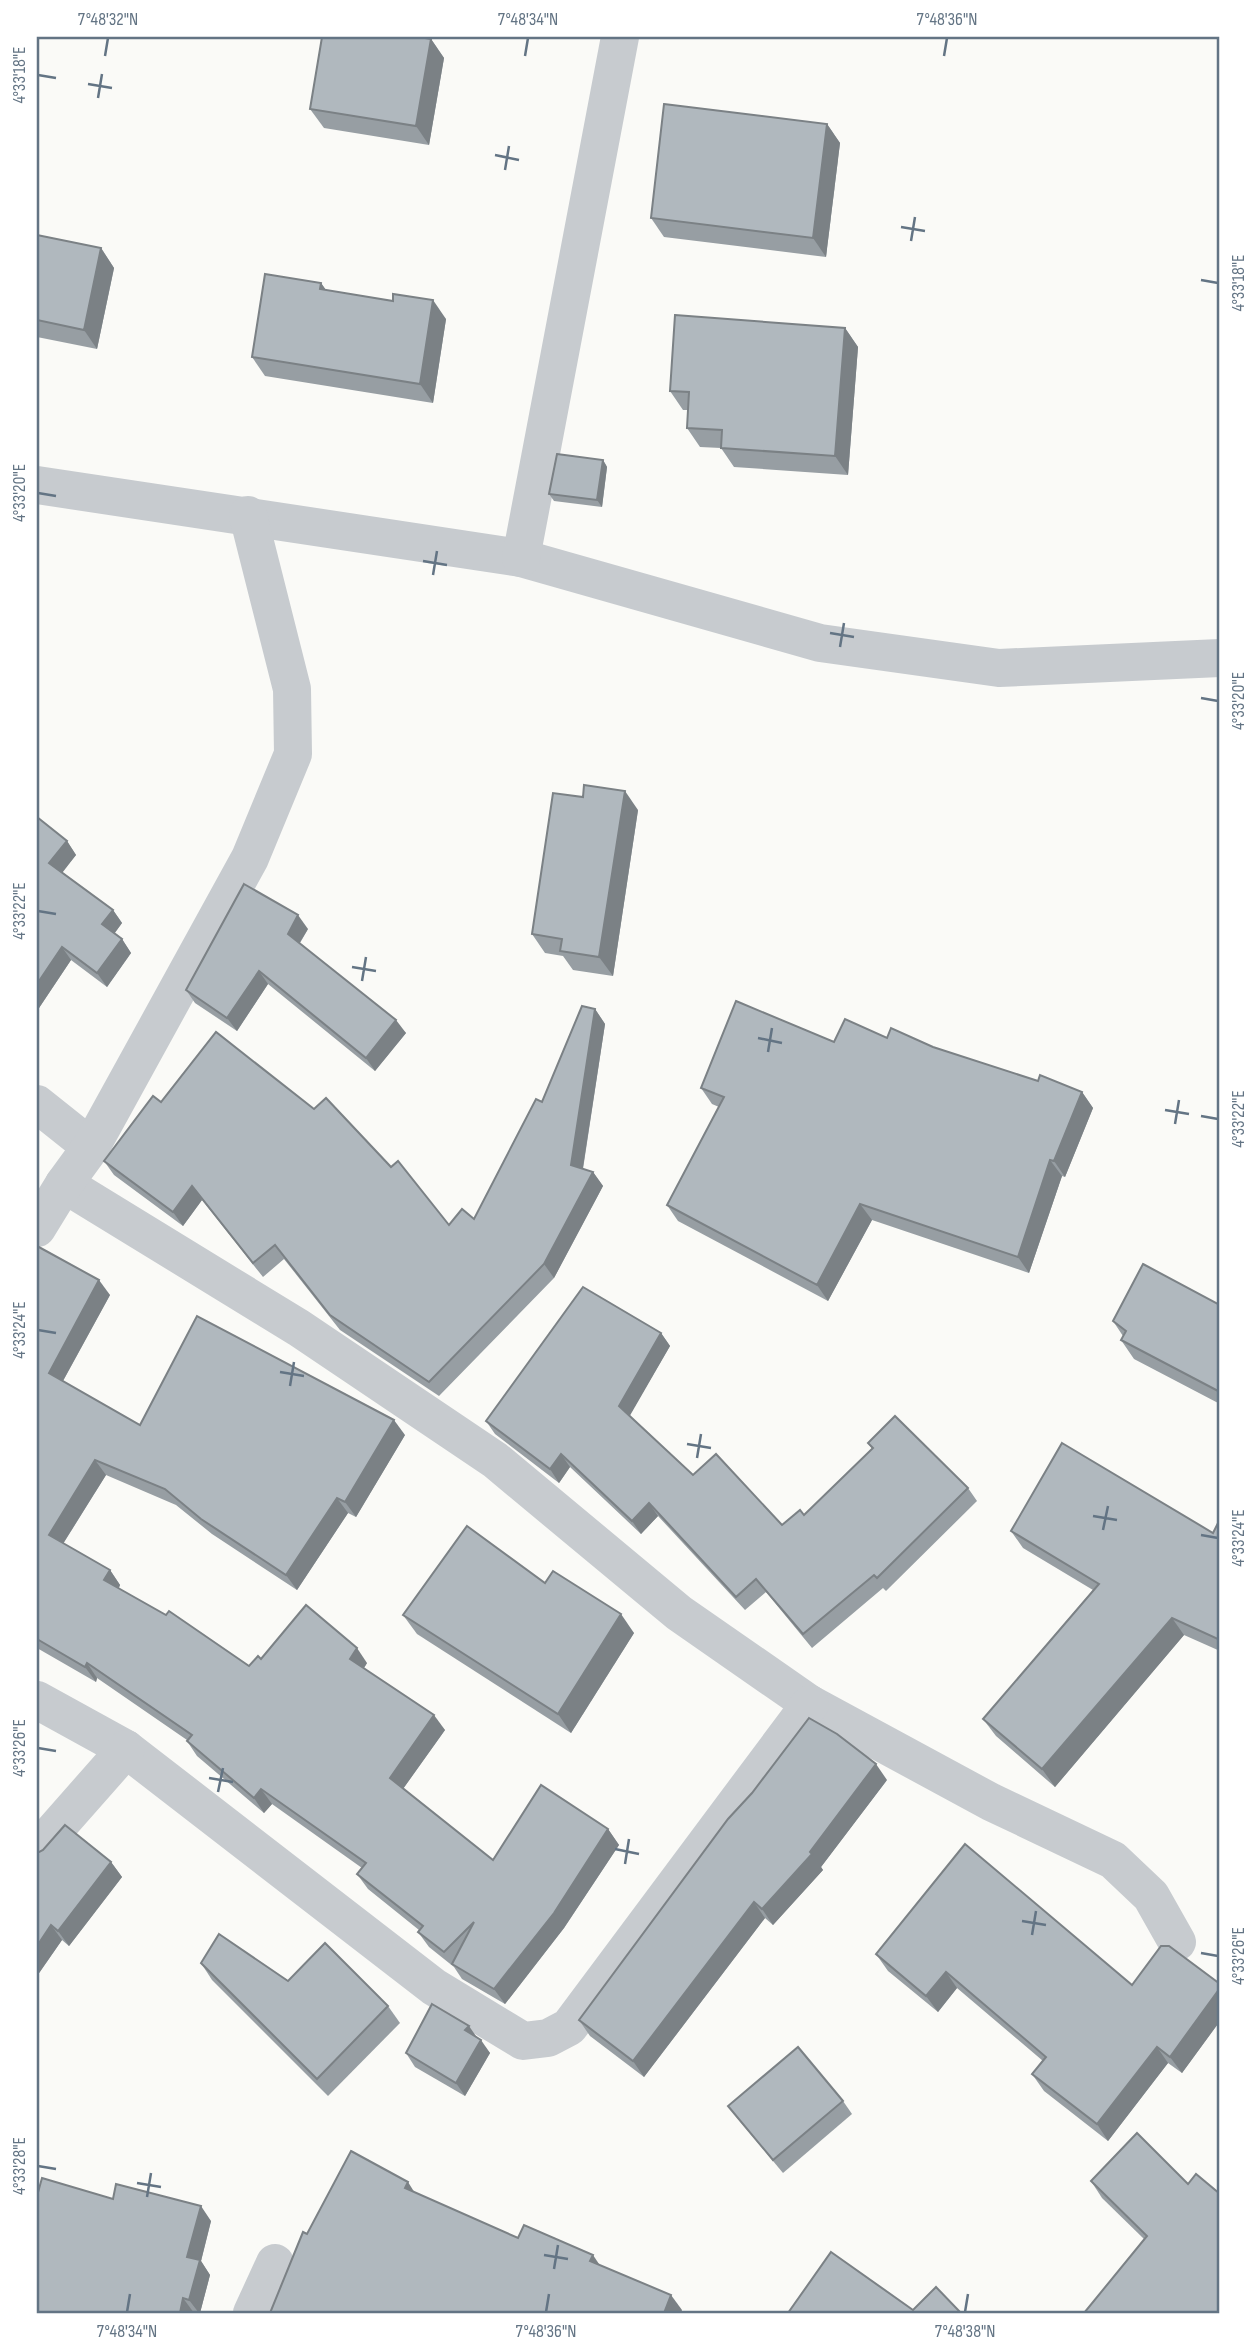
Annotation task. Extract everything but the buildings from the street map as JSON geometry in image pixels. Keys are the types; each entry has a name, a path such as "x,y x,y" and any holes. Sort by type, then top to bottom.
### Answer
{"street":[{"path":"521,558 620,37"},
{"path":"37,485 521,558 820,643 999,668 1220,657"},
{"path":"37,1228 91,1147 250,858 293,754 292,689 248,515"},
{"path":"37,1104 91,1147"},
{"path":"64,1184 299,1328 495,1460 679,1613 810,1704 991,1802 1113,1860 1152,1896 1177,1942"},
{"path":"37,1700 126,1749 434,1987 523,2041 548,2038 569,2027 810,1704"},
{"path":"37,1850 126,1749"},
{"path":"252,2313 275,2263"}]}
